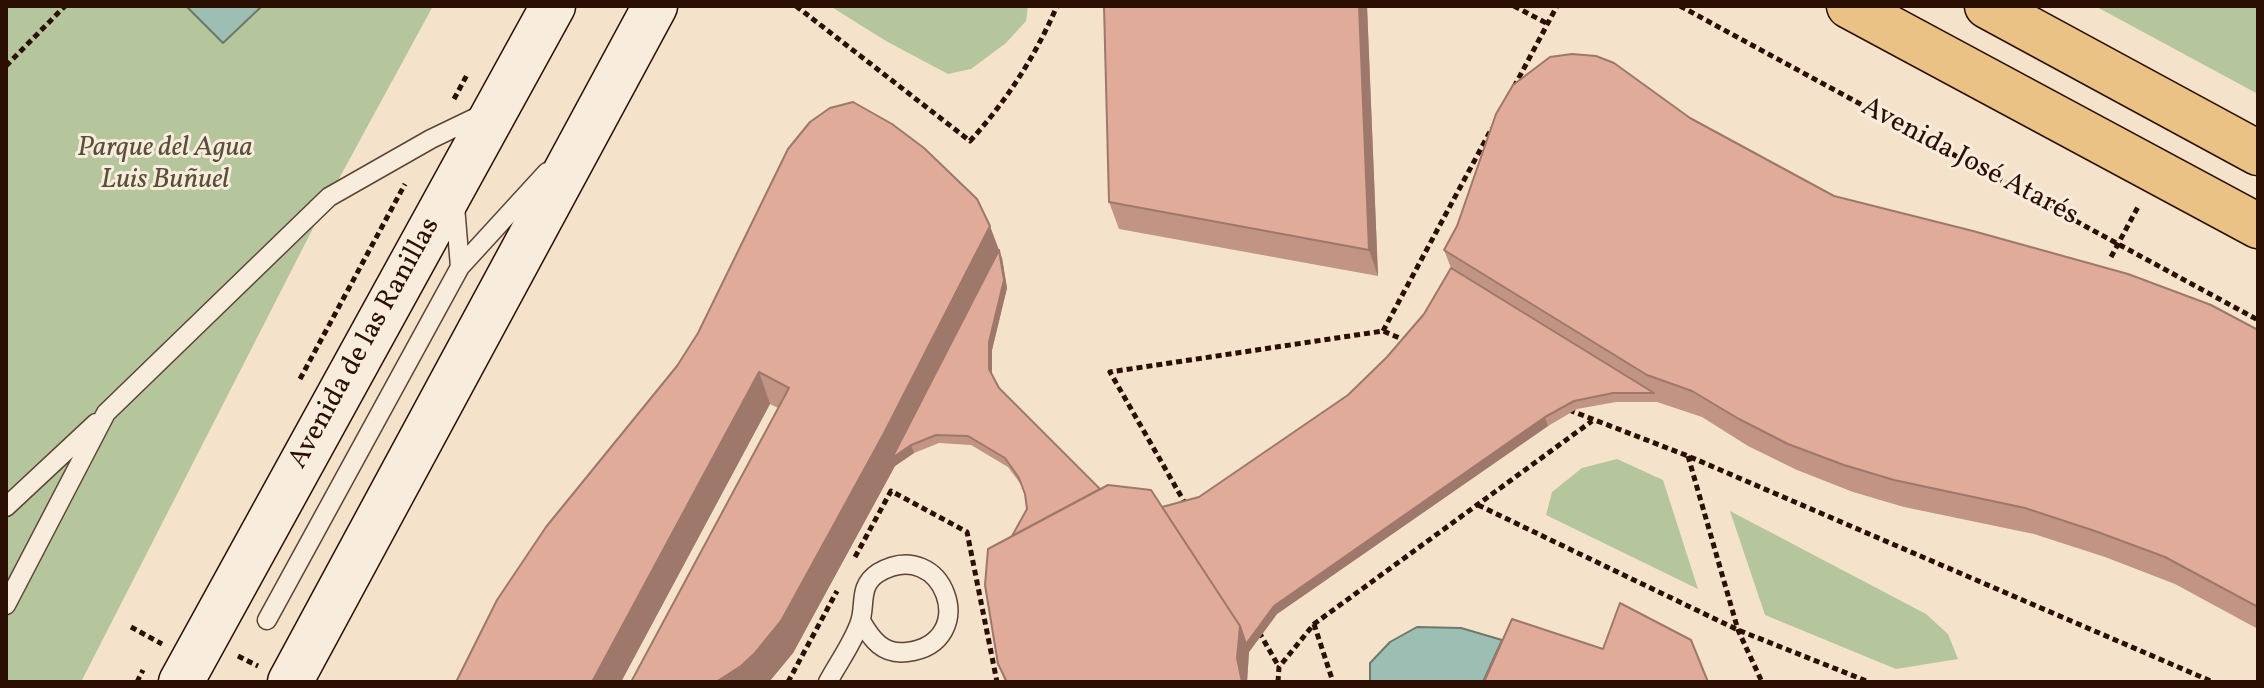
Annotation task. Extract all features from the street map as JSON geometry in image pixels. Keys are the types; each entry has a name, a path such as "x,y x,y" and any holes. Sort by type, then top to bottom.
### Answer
{"main road":[{"name":"Avenida de las Ranillas","path":"181,682 553,6"},
{"path":"290,682 655,6"},
{"path":"1849,6 2258,226"},
{"path":"1987,6 2258,153"}],"lane":[{"path":"6,507 329,197 431,139 495,109"},
{"path":"267,620 460,267 594,120"},
{"path":"453,185 460,267"},
{"path":"6,605 106,413"},
{"path":"828,682 861,621 862,596 875,575 898,564 922,567 942,582 950,607 943,633 923,650 897,654 874,642 861,621"}],"path":[{"path":"6,66 65,6"},
{"path":"796,6 970,141 997,112 1044,35 1057,6"},
{"path":"1514,6 1548,24"},
{"path":"1510,94 1557,6"},
{"name":"Avenida José Atarés","path":"1680,6 2258,320"},
{"path":"1383,331 1495,122"},
{"path":"2111,257 2138,208"},
{"path":"1187,506 1110,372 1383,331 1411,343"},
{"path":"1565,409 1688,456 2213,682"},
{"path":"1279,667 1314,624 1593,420"},
{"path":"1688,456 1738,630 1762,682"},
{"path":"1478,505 1738,630 1869,682"},
{"path":"967,532 997,682"},
{"path":"1314,624 1333,682"},
{"path":"1256,627 1279,667 1278,682"}],"green space":[{"name":"Parque del Agua Luis Buñuel","path":"6,6 433,6 329,197 81,682 6,682"},
{"path":"830,6 1028,6 1026,21 1006,43 971,69 948,74"},
{"path":"2095,6 2258,6 2258,94"},
{"path":"1617,459 1663,480 1698,589 1546,515 1552,492 1582,468"},
{"path":"1730,511 1926,614 1948,634 1958,659 1896,669 1765,615"}],"water":[{"path":"186,6 262,6 223,43"},
{"path":"1417,627 1461,628 1502,640 1483,682 1370,682 1370,663 1390,642"}],"building":[{"path":"1104,6 1359,6 1369,250 1109,202"},
{"path":"1572,54 1596,56 1614,63 1690,118 1834,196 2128,274 2211,305 2258,330 2258,607 2165,557 2095,531 2025,508 1894,480 1788,444 1692,391 1647,375 1444,250 1457,226 1496,114 1513,85 1550,57"},
{"path":"853,102 892,124 924,148 977,199 990,226 883,435 781,621 755,653 716,682 631,682 789,388 759,372 592,682 456,682 497,600 546,527 677,366 698,333 788,149 810,122 830,108"},
{"path":"999,250 1004,280 989,342 989,369 999,388 1100,489 1012,536 1027,509 1019,478 1005,458 968,436 936,435 911,445 892,458"},
{"path":"1451,268 1654,393 1613,393 1574,401 1545,417 1274,606 1246,644 1240,626 1162,507 1199,497 1348,395 1387,357 1424,314"},
{"path":"1108,485 1151,490 1240,626 1237,658 1242,682 1007,682 998,664 985,585 988,549"},
{"path":"1620,603 1691,640 1708,682 1484,682 1512,619 1603,649"}]}
